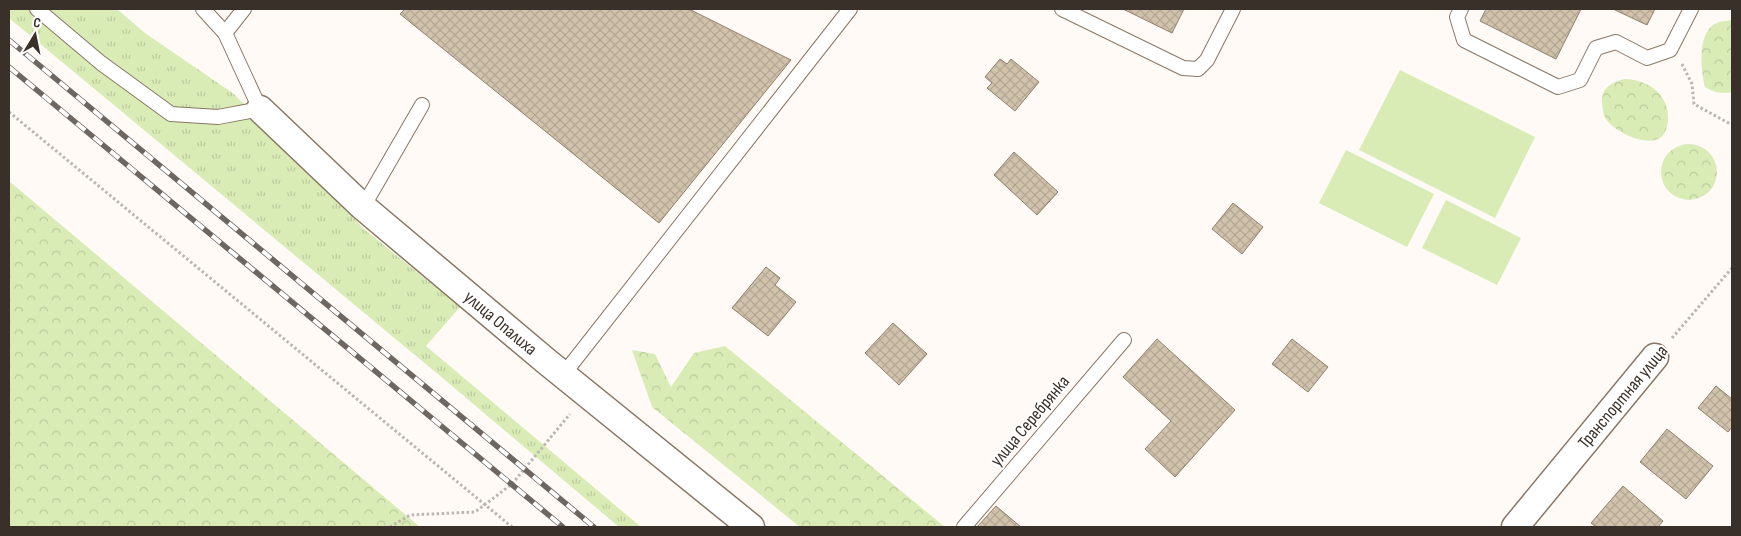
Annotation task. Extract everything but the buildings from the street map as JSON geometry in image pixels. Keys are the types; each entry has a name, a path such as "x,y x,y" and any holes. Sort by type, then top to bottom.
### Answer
{"street":[{"name":"улица Опалиха","path":"260,109 363,207 586,394 751,527"},
{"name":"Транспортная улица","path":"1515,527 1655,357"}],"lane":[{"path":"37,9 100,63 172,114 218,117 260,109 224,33 203,9"},
{"path":"224,33 244,9"},
{"path":"563,375 850,9"},
{"path":"1062,9 1183,68 1198,69 1208,60 1232,9"},
{"path":"1461,9 1457,17 1464,40 1558,87 1580,80 1596,48 1616,42 1647,58 1670,50 1691,9"},
{"path":"363,207 422,105"},
{"name":"улица Серебрянка","path":"964,527 1124,340"}],"path":[{"path":"1670,50 1685,67 1692,84 1694,104 1732,125"},
{"path":"9,112 512,527"},
{"name":"Транспортная улица","path":"1655,357 1732,268"},
{"path":"390,527 410,515 475,512 512,484 586,394"}],"green space":[{"path":"9,9 117,9 145,33 234,94 364,229 460,307 426,346 641,527 619,527 9,18"},
{"path":"1732,20 1732,92 1718,93 1705,87 1702,72 1702,46 1708,30 1713,25"},
{"path":"1400,70 1535,137 1495,218 1359,150"},
{"path":"1625,79 1642,82 1650,86 1662,97 1668,112 1668,121 1666,131 1660,138 1646,141 1631,137 1616,129 1605,117 1602,98 1605,90 1611,84"},
{"path":"1689,144 1700,146 1709,152 1715,161 1717,172 1715,183 1709,192 1700,198 1689,200 1678,198 1669,192 1663,183 1661,172 1663,161 1669,152 1678,146"},
{"path":"1346,150 1434,194 1407,247 1319,203"},
{"path":"9,181 420,527 9,527"},
{"path":"1446,200 1521,238 1497,285 1422,248"},
{"path":"725,346 945,527 800,527 652,407 632,350 655,354 671,387 694,353"}],"railway":[{"path":"9,40 594,527"},
{"path":"9,67 563,527"}]}
